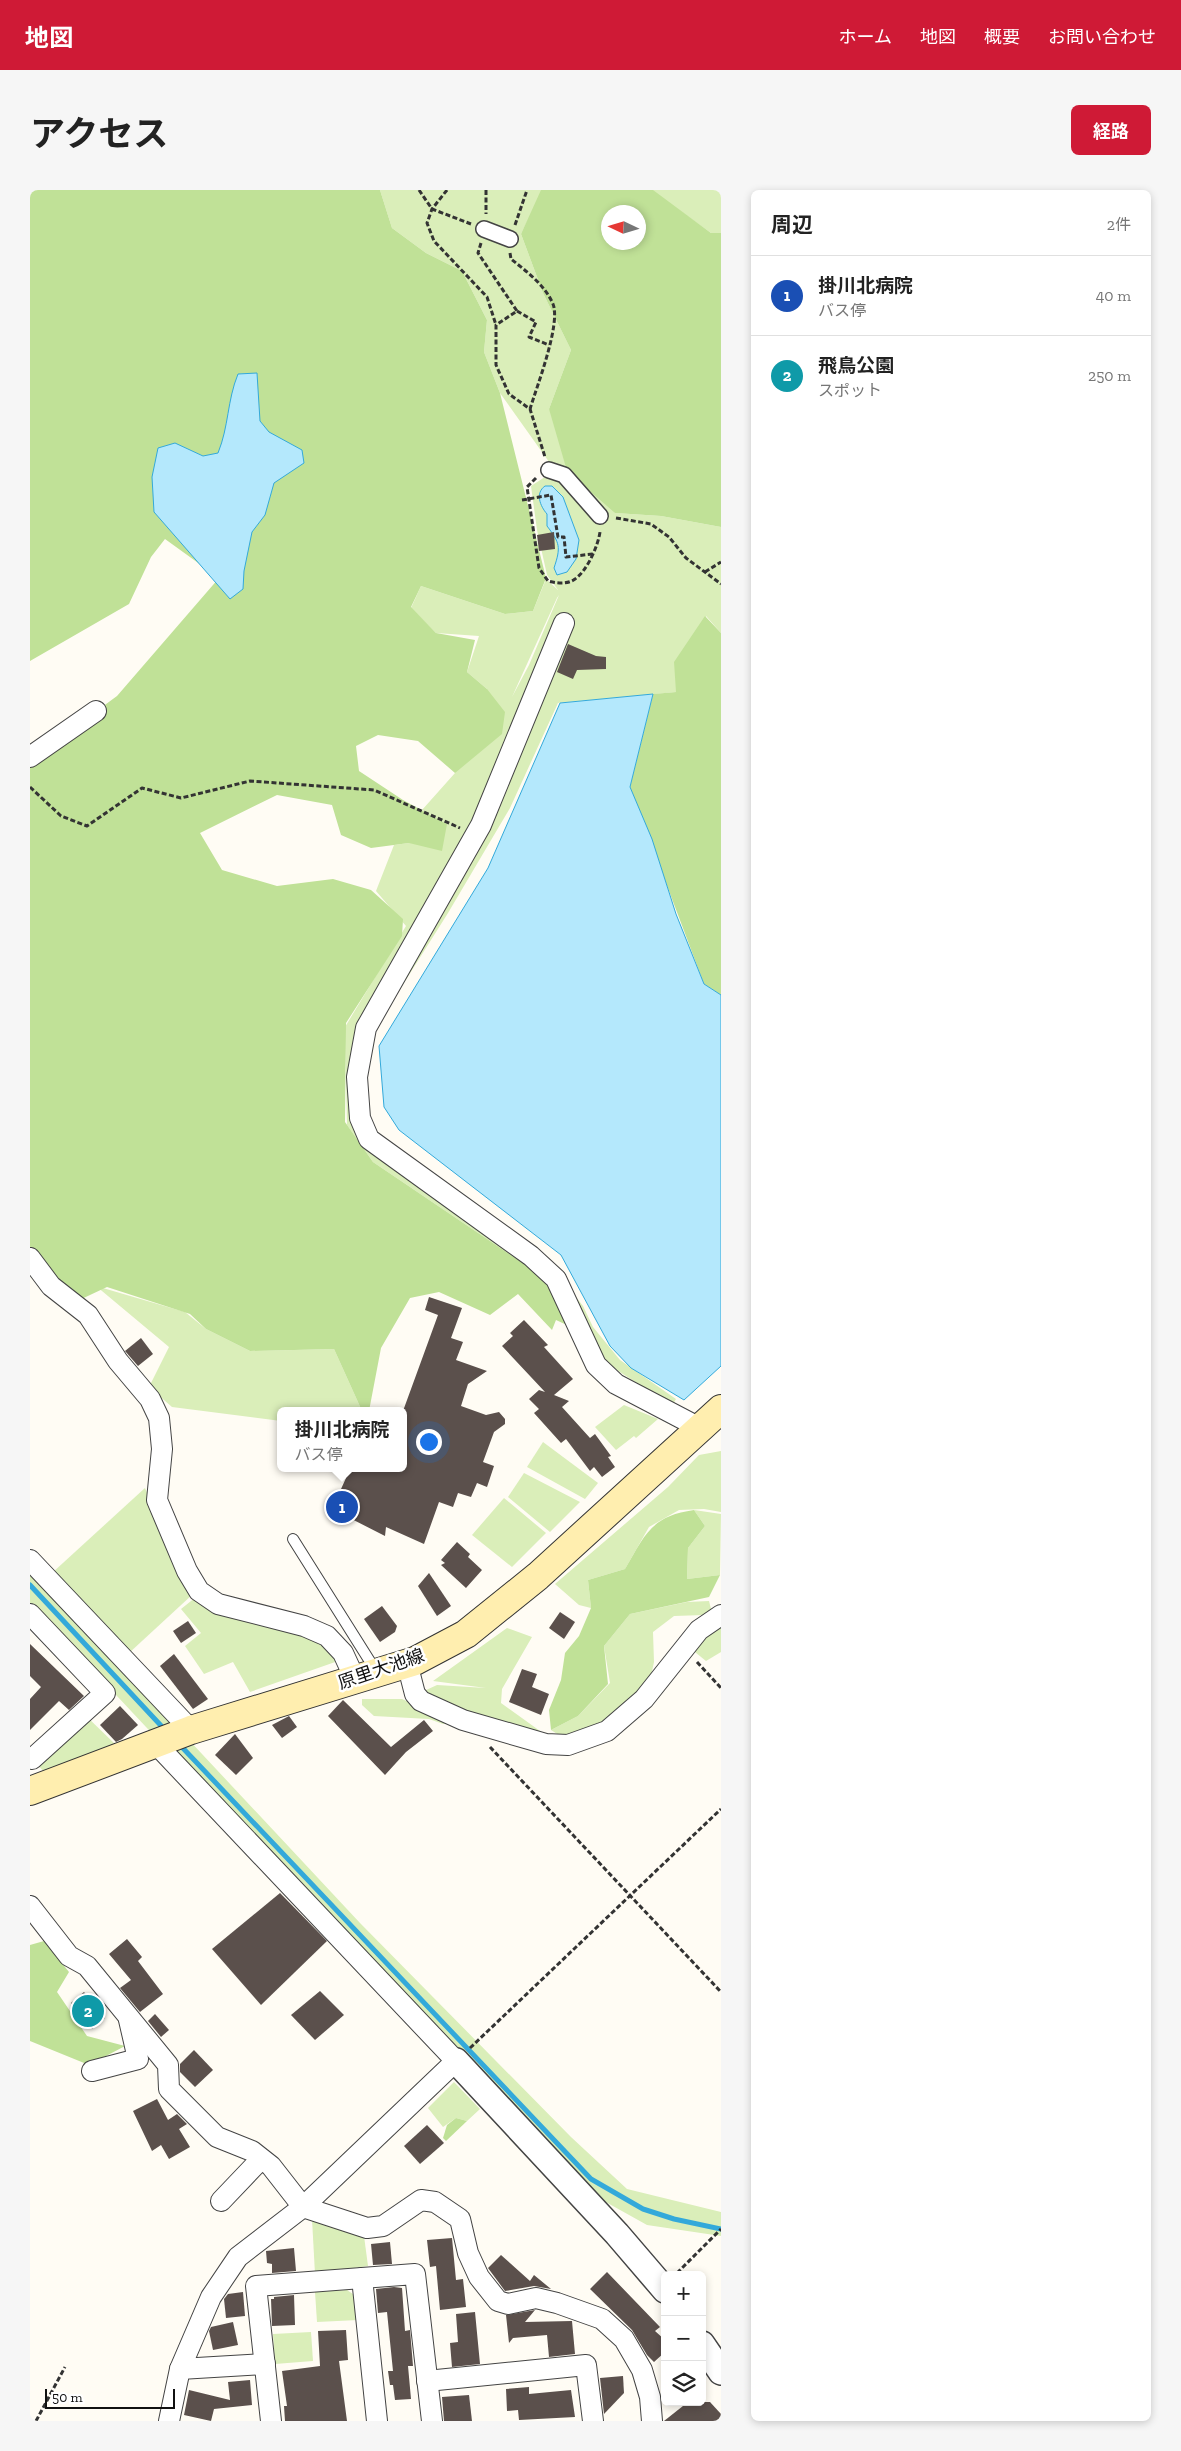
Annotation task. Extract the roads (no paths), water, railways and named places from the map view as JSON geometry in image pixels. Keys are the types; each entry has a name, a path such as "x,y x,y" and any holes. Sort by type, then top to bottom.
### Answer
{"main road":[{"name":"原里大池線","path":"41,1787 174,1737 406,1663 466,1634 538,1576 721,1409"}],"street":[{"path":"484,229 510,239"},
{"path":"549,470 564,475 600,516"},
{"path":"564,623 475,835 366,1028 357,1077 360,1118 369,1139 531,1256 556,1279 596,1365 616,1384 700,1428"},
{"path":"30,757 96,711"},
{"path":"30,1258 52,1286 88,1315 118,1360 150,1399 159,1418 162,1448 157,1500 187,1571 199,1591 218,1604 304,1626 327,1636 366,1675"},
{"path":"30,1560 174,1737 456,2061 617,2234 661,2285"},
{"path":"30,1614 105,1693 31,1758 41,1787"},
{"path":"406,1663 415,1694 421,1702 464,1720 546,1744 568,1746 607,1732 644,1699 699,1630 721,1615"},
{"path":"30,1906 69,1956 86,1966 168,2065 169,2089 217,2137 250,2150 271,2166 303,2207 367,2228 382,2226 422,2200 435,2202 460,2219 468,2253 479,2277 498,2301 508,2304 536,2298 557,2303 602,2319 624,2339 642,2370 650,2397 652,2421"},
{"path":"92,2071 138,2059 129,2017"},
{"path":"169,2421 180,2369 211,2297 238,2257 303,2207 456,2061"},
{"path":"221,2201 262,2159"},
{"path":"271,2421 256,2286 415,2274 432,2421"},
{"path":"362,2278 377,2421"},
{"path":"706,2350 721,2372"},
{"path":"180,2369 265,2364"},
{"path":"427,2381 586,2365 593,2421"}],"lane":[{"path":"293,1540 366,1675"}],"water":[{"path":"257,373 260,421 269,432 302,450 304,463 274,483 265,515 252,532 244,571 243,589 230,599 154,512 152,477 158,448 175,443 203,456 218,453 238,374"},
{"path":"545,486 552,486 563,497 579,540 576,559 567,572 557,575 554,568 558,555 557,541 547,526 547,514 542,507 539,496"},
{"path":"653,694 630,787 652,839 676,914 704,984 721,995 721,1366 684,1400 631,1368 610,1346 561,1255 399,1130 384,1107 379,1046 488,868 560,703"}],"waterway":[{"path":"30,1585 166,1731"},
{"path":"179,1744 591,2179 643,2209 674,2219 721,2229"}],"place":[{"name":"掛川北病院","path":"342,1507"},
{"name":"飛鳥公園","path":"88,2011"}]}
